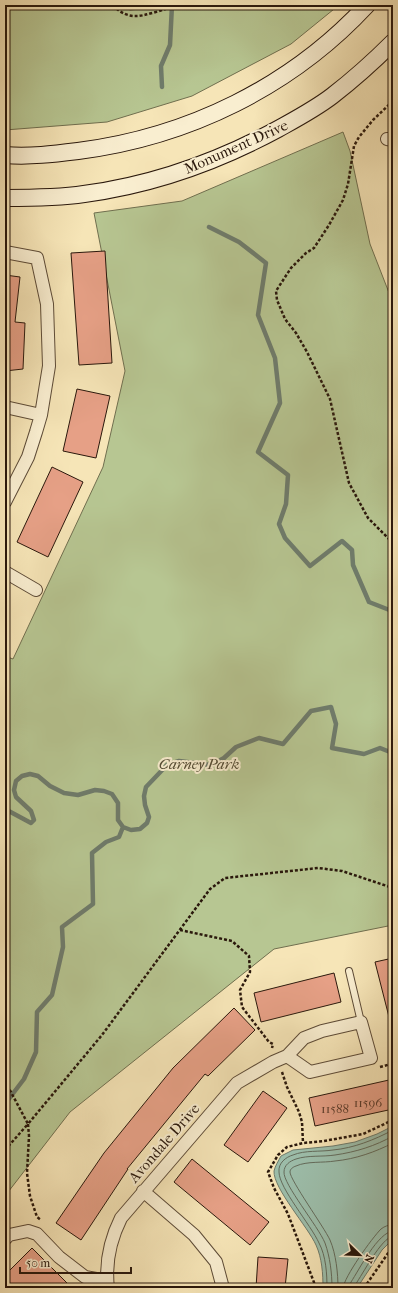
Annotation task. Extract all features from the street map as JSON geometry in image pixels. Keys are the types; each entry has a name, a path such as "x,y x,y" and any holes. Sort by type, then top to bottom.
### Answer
{"main road":[{"path":"5,155 55,154 111,146 190,124 227,108 277,80 314,54 339,33 367,5"},
{"name":"Monument Drive","path":"5,198 40,198 82,195 116,189 174,174 219,157 264,136 310,111 359,74 393,42"}],"street":[{"path":"5,252 37,258 46,304 49,366 41,415 28,457 5,502"},
{"path":"5,407 41,415"},
{"path":"5,572 36,590"},
{"path":"287,1056 310,1072 371,1058 361,1022"},
{"name":"Avondale Drive","path":"108,1285 110,1243 121,1218 237,1083 273,1062 287,1056 304,1038 322,1031 361,1022"},
{"path":"143,1191 194,1235 216,1262 223,1288"},
{"path":"5,1239 9,1235 28,1231 37,1234 59,1258 85,1277 108,1285"}],"lane":[{"path":"349,971 361,1022"}],"path":[{"path":"113,5 117,10 136,16 178,5"},
{"path":"393,101 373,120 359,137 354,146 348,184 342,200 329,225 314,248 306,253 291,268 276,290 284,319 296,333 307,352 330,399 348,483 368,518 393,543"},
{"path":"5,1150 102,1035 210,889 226,878 318,868 342,871 393,888"},
{"path":"180,930 232,941 249,956 250,972 240,990 242,1007 269,1042 273,1044 272,1049 265,1053 281,1072 300,1112 303,1143"},
{"path":"5,1081 28,1124 29,1136 27,1173 30,1196 37,1217 43,1223"},
{"path":"315,1288 288,1214 274,1188 268,1172 278,1155 287,1147 303,1143 363,1134 393,1120"},
{"path":"364,1288 393,1246"}],"green space":[{"path":"5,5 119,5 130,10 140,9 138,5 339,5 291,44 192,96 107,122 5,130"},
{"name":"Carney Park","path":"343,132 350,151 370,244 393,303 393,925 274,949 70,1112 5,1196 5,656 13,659 103,467 125,371 94,213 182,201"}],"water":[{"path":"393,1126 393,1239 382,1250 357,1288 323,1288 320,1255 312,1237 279,1187 275,1178 275,1167 281,1156 293,1150 355,1142"}],"building":[{"path":"105,251 112,363 79,365 71,253"},
{"path":"5,275 20,277 15,322 25,323 23,369 5,371"},
{"path":"77,389 110,396 96,458 63,451"},
{"path":"52,467 83,482 48,557 17,542"},
{"path":"393,958 393,1017 389,1017 375,962"},
{"path":"334,973 341,1002 261,1022 254,993"},
{"path":"234,1008 255,1030 208,1076 205,1074 127,1169 81,1240 56,1223 104,1153 173,1068"},
{"path":"389,1080 393,1099 393,1109 315,1126 309,1098"},
{"path":"263,1091 287,1108 248,1162 224,1145"},
{"path":"192,1159 269,1222 250,1245 174,1182"},
{"path":"32,1248 72,1288 5,1288 5,1275"},
{"path":"258,1257 288,1259 285,1288 256,1288"}],"waterway":[{"path":"162,87 161,66 170,45 172,5"},
{"path":"209,227 239,242 266,263 258,315 275,358 280,403 258,452 288,475 286,504 279,524 285,538 310,566 342,541 352,550 353,565 369,602 392,611 393,614"},
{"path":"5,809 31,823 34,820 31,811 16,797 14,790 16,781 22,776 30,774 38,776 50,786 64,793 78,795 95,790 112,794 118,803 118,820 123,827 131,830 140,829 147,823 149,817 144,796 146,787 167,765 179,761 211,765 224,758 236,747 259,738 283,744 311,711 331,707 336,724 332,748 364,754 380,748 390,752 393,762"},
{"path":"5,1104 24,1079 36,1052 37,1012 52,995 63,947 62,927 93,904 92,853 106,842 119,837 123,827"}]}
